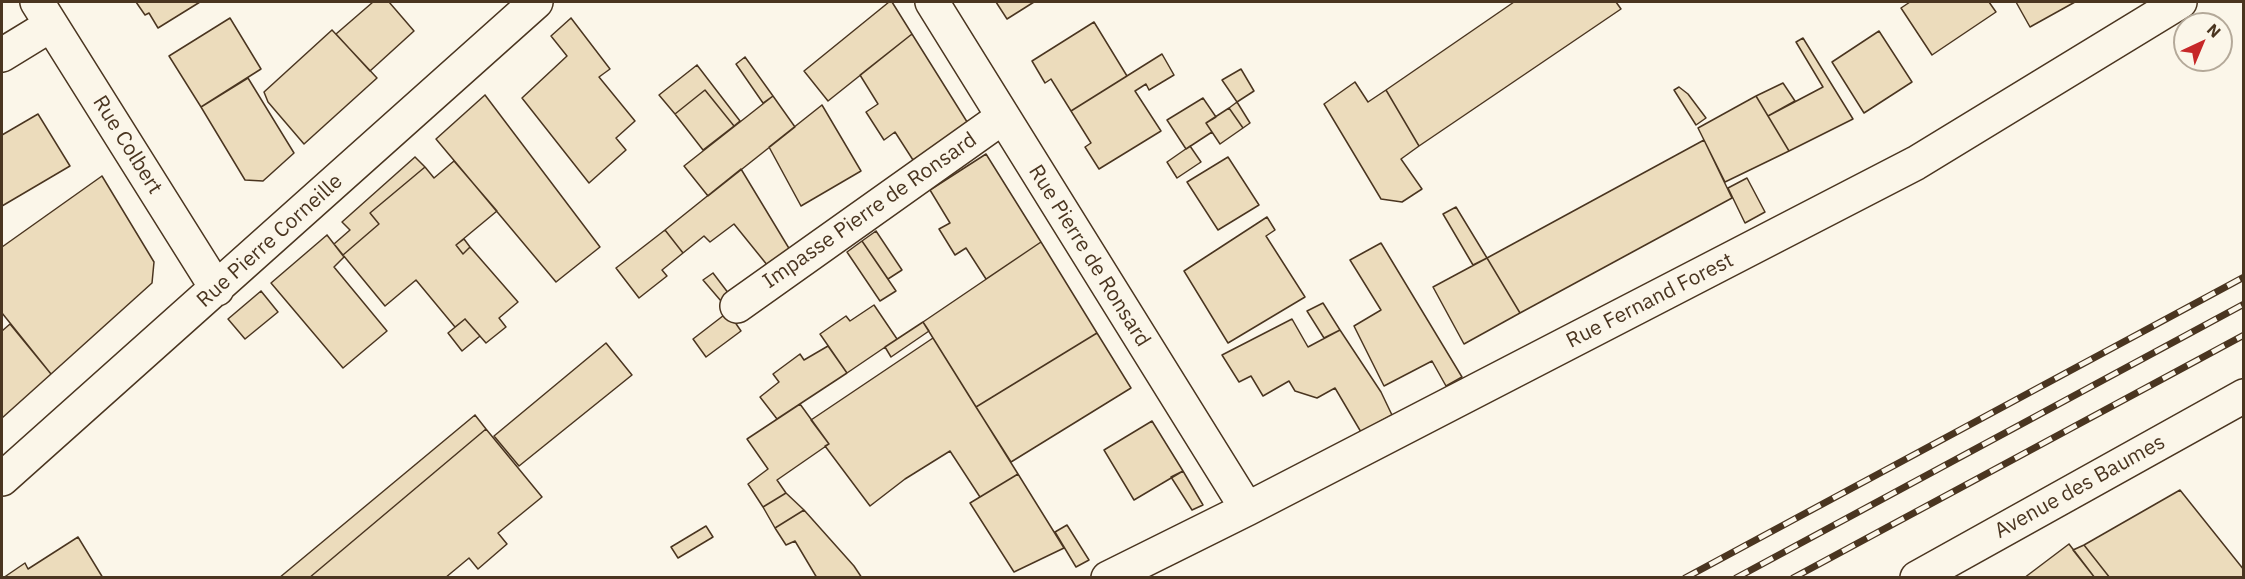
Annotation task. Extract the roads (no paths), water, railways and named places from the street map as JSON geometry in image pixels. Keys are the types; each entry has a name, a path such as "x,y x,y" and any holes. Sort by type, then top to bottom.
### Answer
{"street":[{"name":"Rue Pierre Corneille","path":"2,479 536,2"},
{"name":"Rue Pierre de Ronsard","path":"932,2 1247,509"},
{"name":"Rue Fernand Forest","path":"1108,578 1247,509 1916,163 2180,2"},
{"name":"Rue Colbert","path":"44,13 217,289"},
{"path":"2,55 44,13"},
{"name":"Impasse Pierre de Ronsard","path":"737,306 1003,117"},
{"name":"Avenue des Baumes","path":"1917,578 2244,396"}],"railway":[{"path":"1685,578 2244,277"},
{"path":"1736,578 2244,304"},
{"path":"1793,578 2244,335"}]}
